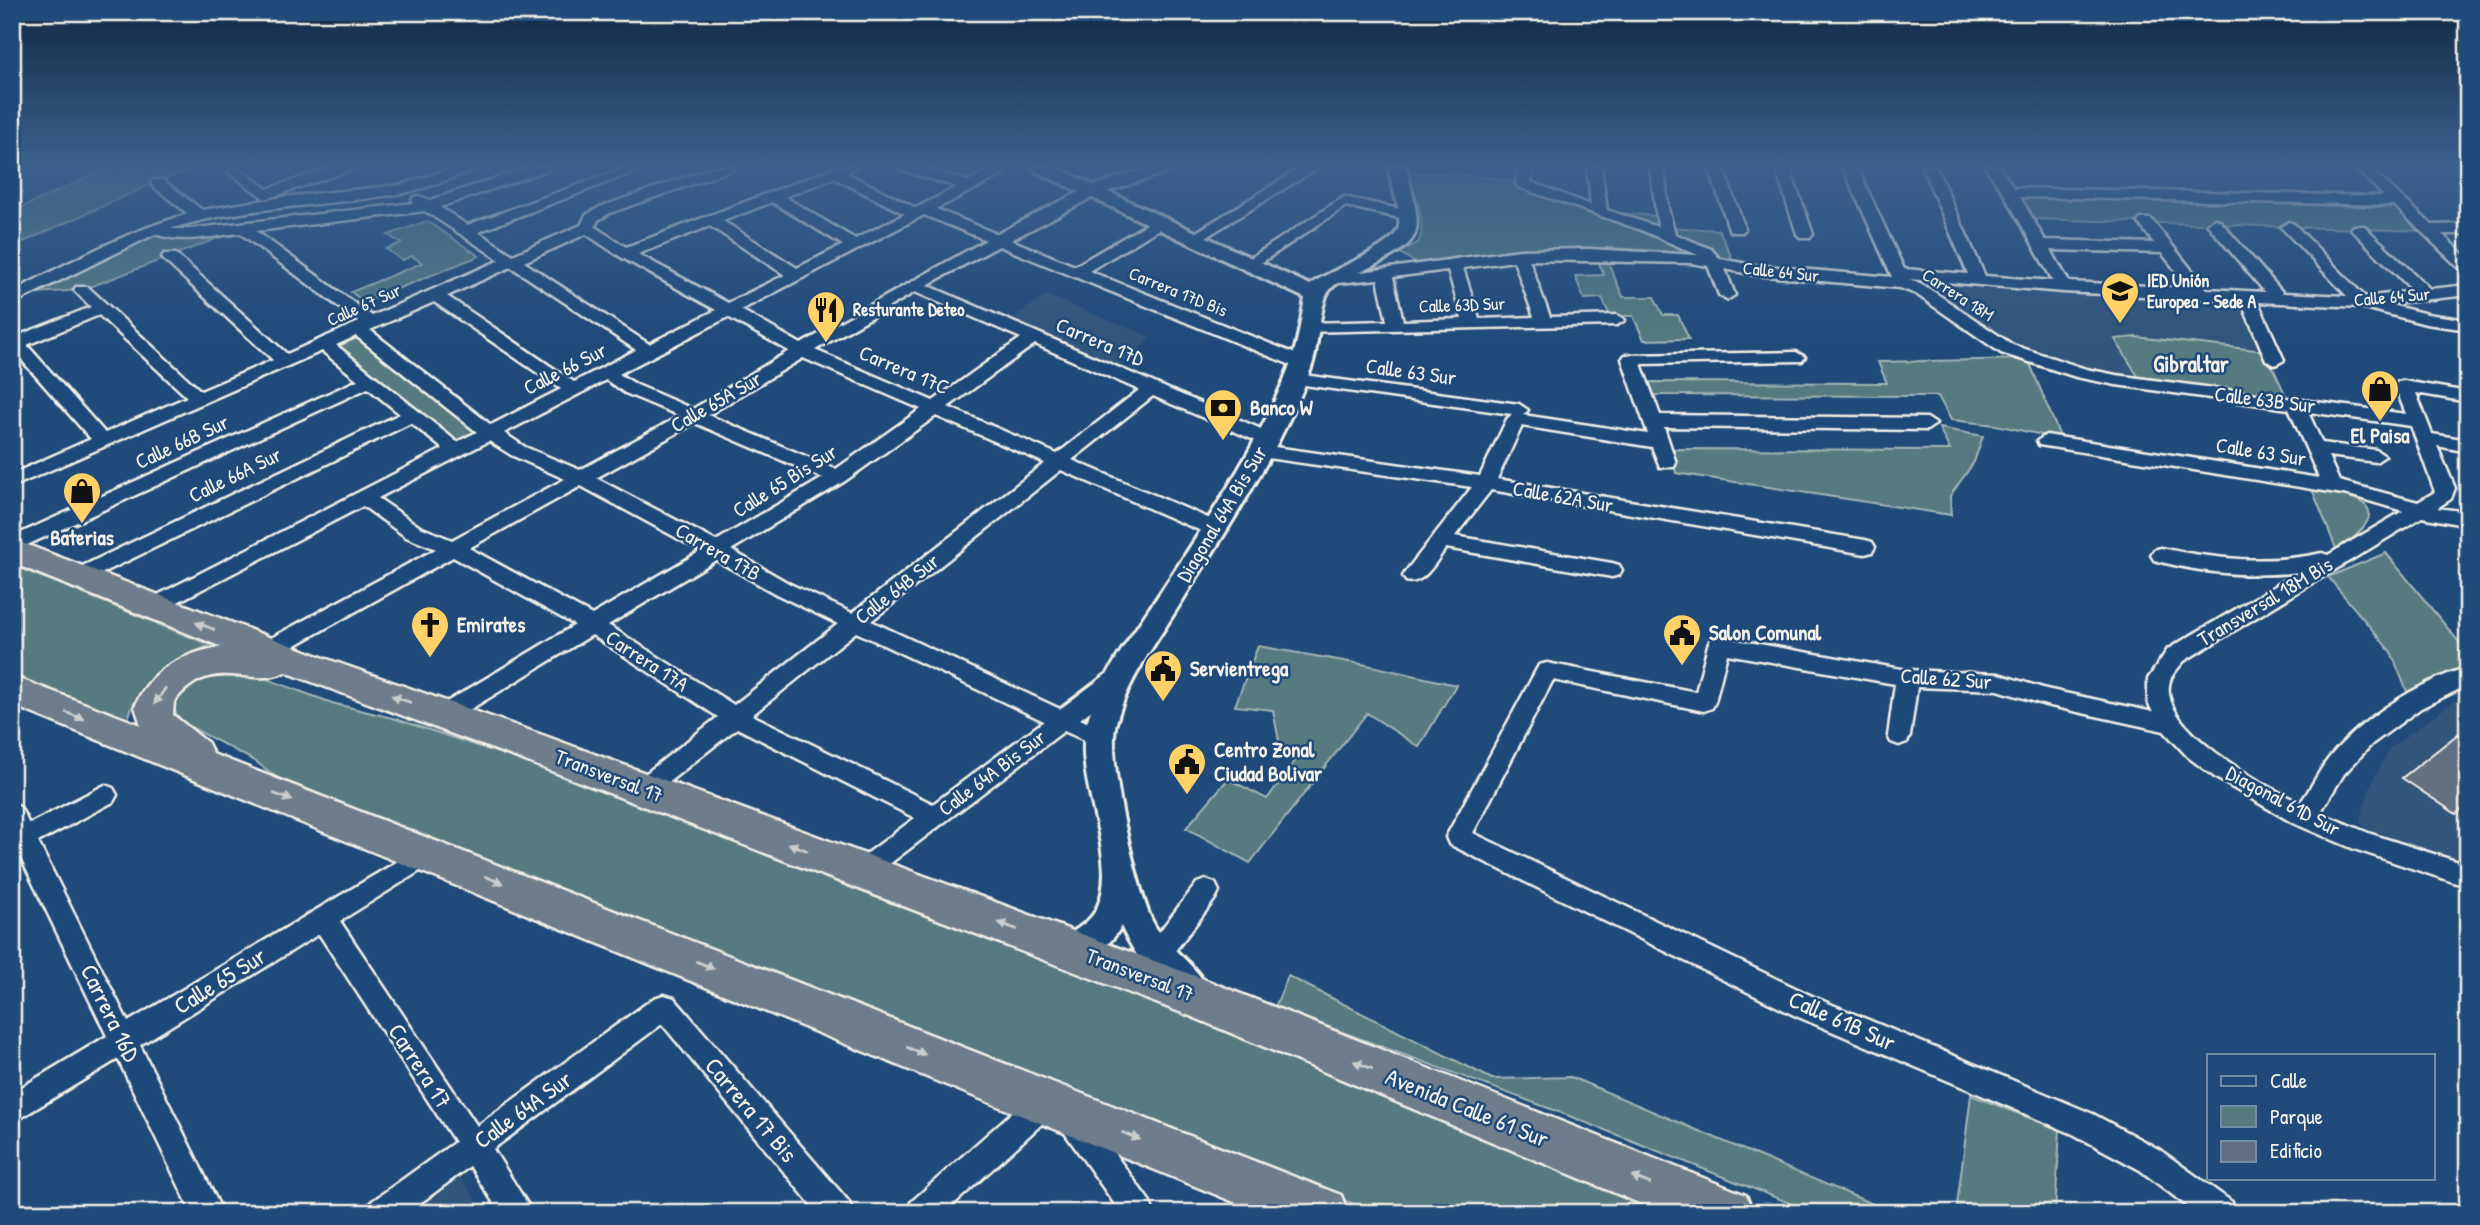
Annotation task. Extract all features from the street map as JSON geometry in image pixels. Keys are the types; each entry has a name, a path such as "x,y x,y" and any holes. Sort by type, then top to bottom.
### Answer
{"highway":[{"name":"Transversal 17","path":"12,551 314,668 1206,1001"},
{"path":"219,772 164,730 153,712 159,694 180,676 219,660 314,668"},
{"path":"12,690 1055,1105 1306,1210"},
{"name":"Avenida Calle 61 Sur","path":"1206,1001 1728,1213"}],"street":[{"path":"12,299 92,257 168,224"},
{"path":"155,228 178,235 274,224"},
{"path":"455,224 649,351"},
{"path":"465,231 484,224"},
{"name":"Calle 67 Sur","path":"12,481 587,228 589,224"},
{"path":"625,253 700,224"},
{"path":"717,224 796,275"},
{"path":"820,224 855,245"},
{"name":"Calle 66 Sur","path":"153,606 896,224"},
{"name":"Carrera 17D Bis","path":"954,224 1076,272 1299,371"},
{"name":"Calle 65A Sur","path":"268,650 694,416 915,286 1029,224"},
{"path":"1076,272 1157,224"},
{"path":"1161,224 1249,264 1320,289 1396,246 1408,231 1408,224"},
{"path":"1193,239 1217,224"},
{"path":"1249,264 1309,224"},
{"path":"1635,224 1668,235 1705,252 1714,262 1727,295"},
{"path":"1665,224 1668,235"},
{"path":"1735,224 1737,229"},
{"path":"1802,224 1805,234"},
{"name":"Carrera 18M","path":"1876,224 1900,278 2007,349 2031,358"},
{"path":"1954,224 1979,280"},
{"path":"2029,224 2064,287"},
{"path":"2148,224 2201,293"},
{"path":"2215,224 2278,297"},
{"path":"2421,224 2468,268"},
{"path":"2289,227 2361,302 2426,319 2468,325"},
{"name":"Carrera 17B","path":"243,228 365,326 490,433 518,451 581,478 649,512 783,589 1100,738"},
{"name":"Carrera 17C","path":"587,228 625,253 802,351 1215,529"},
{"path":"2359,229 2426,295"},
{"path":"2427,230 2468,229"},
{"path":"2041,245 2166,248"},
{"name":"Calle 64 Sur","path":"1320,289 1520,255 1612,254 1691,258 1754,270 2361,302 2468,290"},
{"path":"1520,255 1544,322"},
{"path":"170,257 285,361"},
{"path":"1454,265 1472,324"},
{"path":"1385,276 1396,326"},
{"name":"Carrera 17D","path":"915,286 1151,389 1264,445"},
{"name":"Diagonal 64A Bis Sur","path":"1120,873 1098,752 1106,710 1121,675 1215,529 1264,445 1299,371 1320,289"},
{"path":"82,290 199,398"},
{"path":"436,295 574,390"},
{"path":"2247,296 2275,360"},
{"path":"100,309 16,343 102,441"},
{"name":"Calle 63D Sur","path":"1308,328 1617,320"},
{"name":"Calle 65 Bis Sur","path":"443,715 838,477 1033,338"},
{"path":"324,344 456,450"},
{"path":"1667,463 1631,359 1796,357"},
{"name":"Calle 63B Sur","path":"2031,358 2116,380 2294,403 2421,430 2468,446"},
{"name":"Calle 63 Sur","path":"1299,371 1660,442"},
{"path":"606,373 631,389 838,477"},
{"name":"Calle 66B Sur","path":"12,545 370,381"},
{"path":"2424,510 2440,500 2445,488 2404,386 2468,397"},
{"name":"Calle 64B Sur","path":"643,789 1151,389"},
{"path":"2294,403 2332,486"},
{"name":"Calle 66A Sur","path":"77,577 412,415"},
{"path":"1413,576 1486,483 1517,415"},
{"path":"1653,421 1927,424"},
{"name":"Calle 63 Sur","path":"2046,441 2332,486 2468,519"},
{"name":"Calle 62A Sur","path":"1264,445 1865,547"},
{"path":"2315,448 2376,456"},
{"name":"Carrera 17A","path":"364,498 413,531 453,548 592,625 735,717 934,816"},
{"name":"Transversal 18M Bis","path":"2170,724 2157,690 2161,671 2167,663 2278,593 2424,510"},
{"path":"1441,540 1612,570"},
{"path":"2161,555 2206,565 2268,569 2291,567 2350,552"},
{"name":"Calle 62 Sur","path":"1458,837 1547,671 1704,702 1719,645 1907,678 1998,682 2046,696 2170,724"},
{"name":"Calle 64A Bis Sur","path":"862,871 1121,675"},
{"path":"2303,816 2311,808 2337,766 2359,740 2406,706 2468,675"},
{"path":"1899,736 1907,678"},
{"name":"Diagonal 61D Sur","path":"2170,724 2194,748 2228,774 2303,816 2468,877"},
{"path":"18,841 105,795"},
{"name":"Carrera 16D","path":"12,814 18,841 124,1041 208,1213"},
{"name":"Calle 61B Sur","path":"1458,837 1806,1007 2083,1124 2150,1160 2221,1213"},
{"name":"Calle 65 Sur","path":"12,1109 427,853"},
{"path":"1072,950 1108,923 1114,911 1120,873"},
{"path":"1120,873 1135,922 1156,956 1206,1001"},
{"path":"1156,956 1206,891"},
{"name":"Carrera 17","path":"323,918 518,1213"},
{"name":"Calle 64A Sur","path":"382,1213 664,1007"},
{"name":"Carrera 17 Bis","path":"664,1007 838,1213"},
{"path":"922,1213 1055,1105 1139,1213"}],"shaded area":[{"name":"IED Unión Europea - Sede A","path":"1920,281 2245,307 2265,351 2136,337 2116,339 2141,381 2073,367 2025,351 1950,301 1917,284"},
{"path":"1046,295 1152,337 1119,366 1009,320"},
{"path":"2468,691 2468,862 2371,830 2362,825 2360,819 2372,782 2390,748"},
{"path":"459,1174 484,1213 407,1213"}],"green space":[{"path":"12,224 63,224 12,247"},
{"path":"418,224 432,224 479,256 365,302 351,292 422,263 412,256 402,260 386,249 401,243 388,235"},
{"path":"1666,224 1667,227 1719,230 1733,260 1674,252 1555,248 1486,254 1420,266 1399,252 1418,243 1422,226"},
{"path":"2201,224 2416,224 2424,231"},
{"path":"234,232 82,290 34,293 92,259 152,234 173,237"},
{"path":"1607,260 1623,297 1654,297 1663,315 1678,315 1689,339 1644,340 1633,316 1610,316 1602,298 1584,299 1575,276 1604,275 1598,261"},
{"path":"2136,337 2265,351 2287,398 2141,381 2115,339"},
{"path":"357,338 475,432 456,441 339,346"},
{"path":"2028,359 2061,439 1996,425 1951,420 1938,396 1652,395 1648,382 1887,383 1878,362"},
{"path":"1939,428 1983,436 1974,462 1950,496 1951,515 1676,473 1671,449 1950,450"},
{"path":"2312,489 2347,496 2367,507 2369,515 2366,524 2337,551"},
{"path":"2386,553 2468,653 2468,664 2410,699 2391,652 2328,577"},
{"path":"12,565 210,645 182,658 147,683 132,708 127,723 12,674"},
{"path":"1258,646 1367,665 1456,685 1419,747 1367,713 1250,863 1186,828 1228,779 1267,799 1295,761 1281,752 1273,710 1235,706"},
{"path":"208,674 259,676 332,703 396,719 541,767 1086,974 1676,1213 1376,1213 638,919 283,782 255,761 185,724 177,715 174,700 178,694"},
{"path":"1288,976 1492,1079 1571,1077 1894,1213 1815,1213 1559,1112 1275,1007"},
{"path":"1971,1095 2060,1130 2055,1213 1956,1213"}],"building":[{"path":"2458,734 2468,740 2468,804 2456,814 2402,778"}],"place":[{"name":"IED Unión Europea - Sede A","path":"2120,325"},
{"name":"Resturante Deteo","path":"826,344"},
{"name":"El Paisa","path":"2380,423"},
{"name":"Banco W","path":"1223,442"},
{"name":"Baterias","path":"82,525"},
{"name":"Emirates","path":"430,659"},
{"name":"Salon Comunal","path":"1682,667"},
{"name":"Servientrega","path":"1163,703"},
{"name":"Centro Zonal Ciudad Bolivar","path":"1187,796"}],"district":[{"name":"Gibraltar","path":"2191,364"}]}
